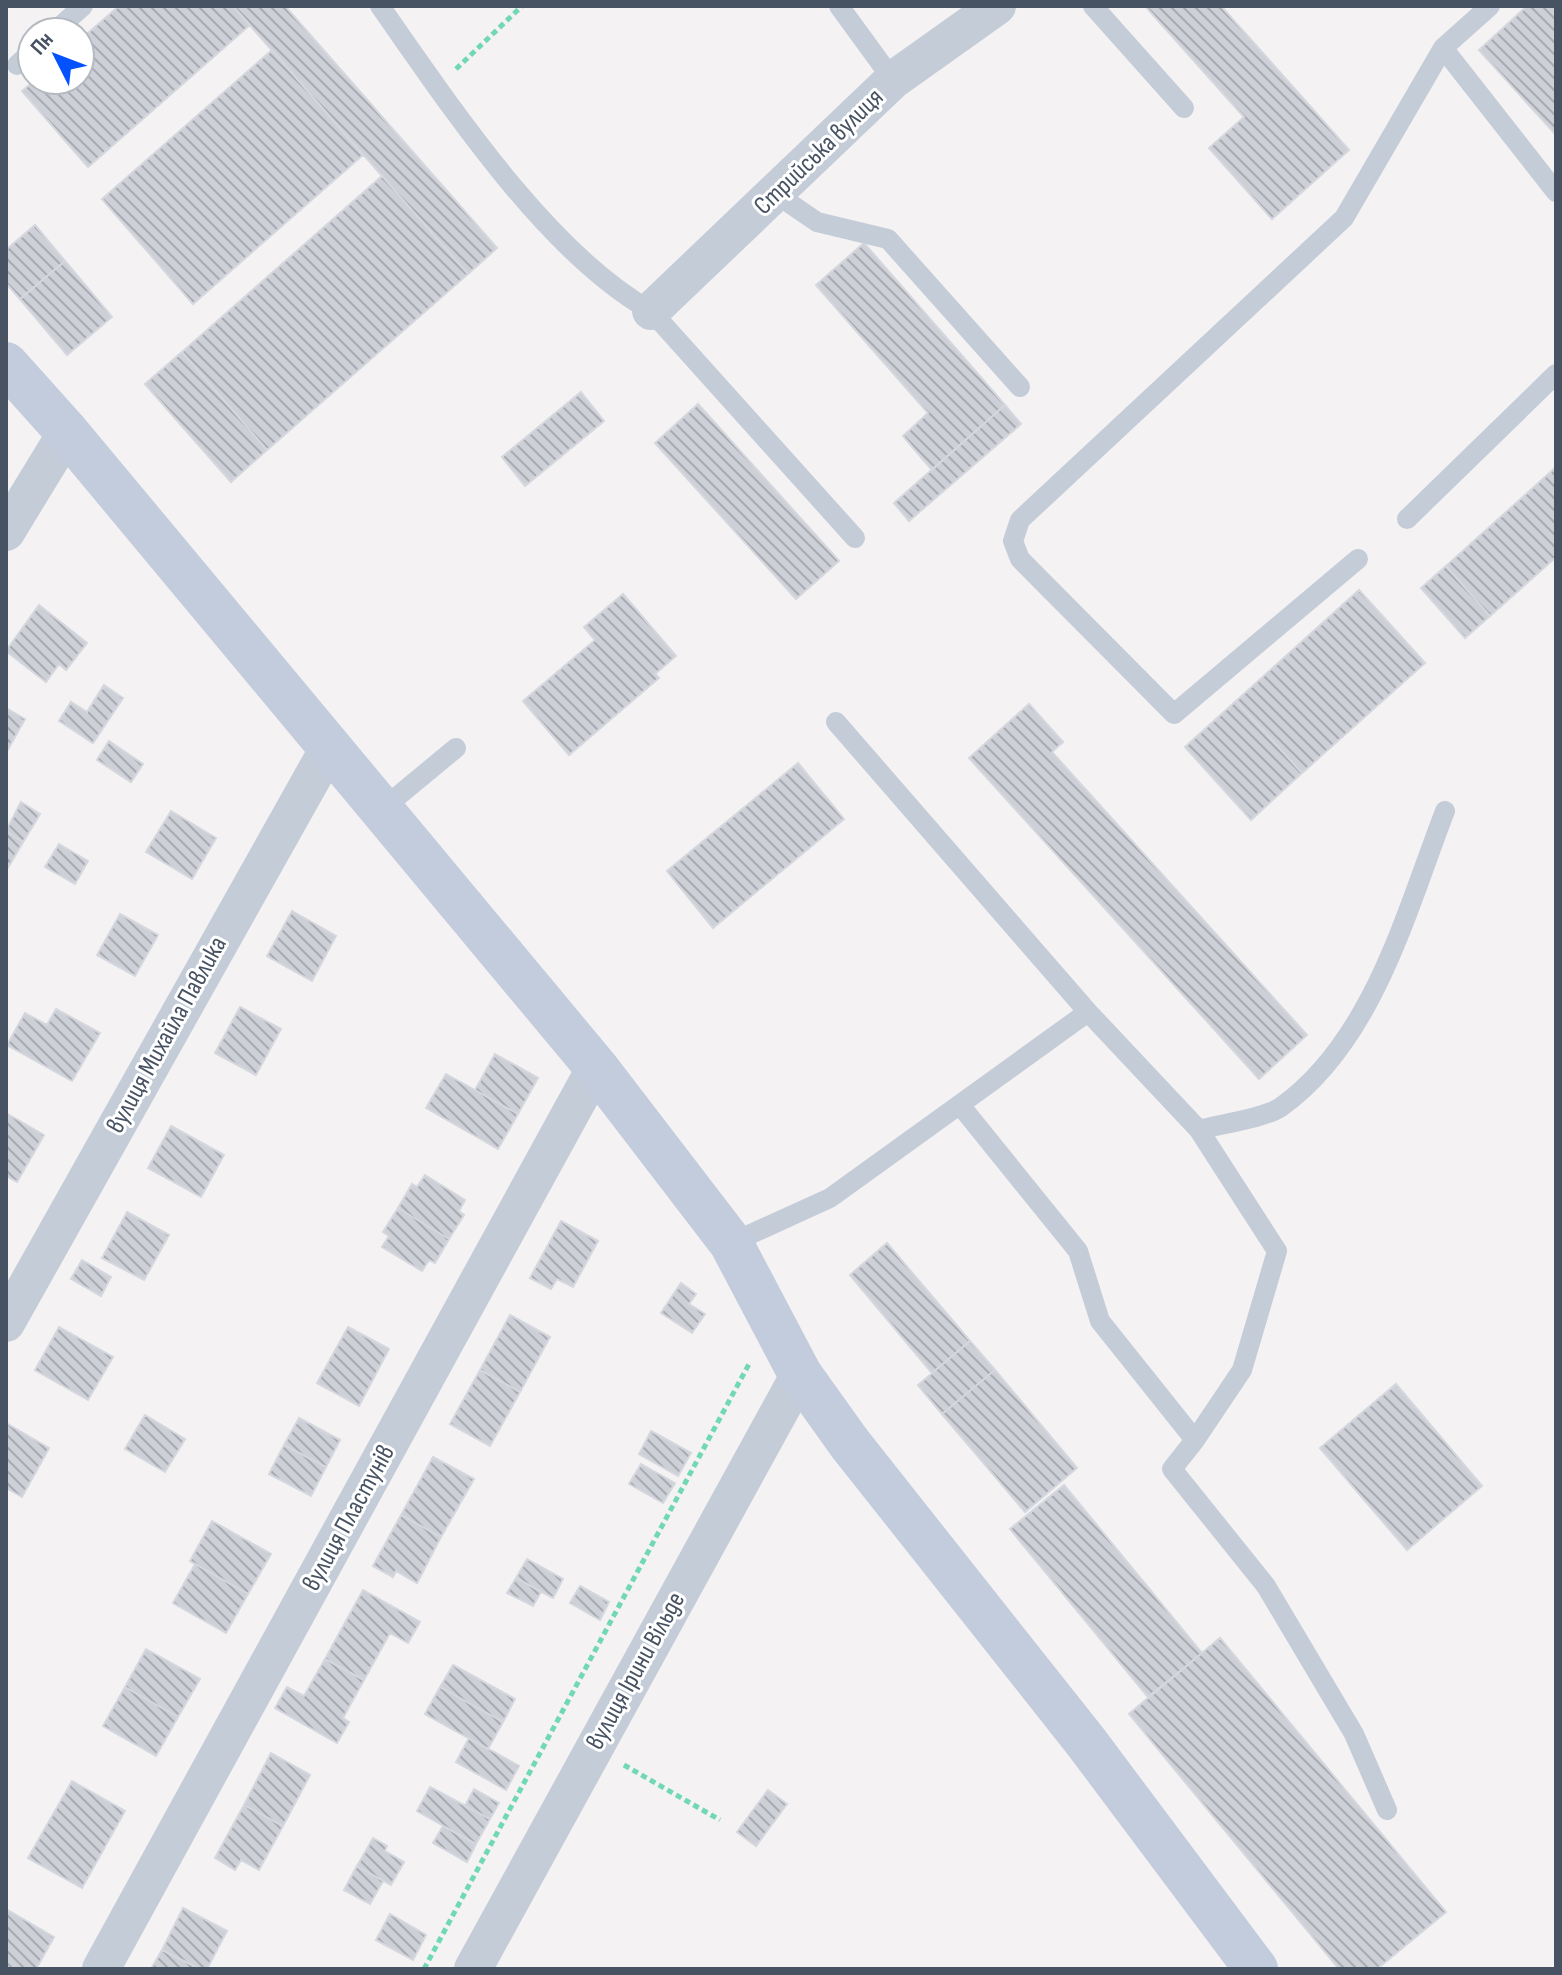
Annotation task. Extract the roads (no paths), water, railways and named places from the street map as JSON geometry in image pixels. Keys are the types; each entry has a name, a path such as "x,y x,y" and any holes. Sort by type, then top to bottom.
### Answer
{"street":[{"name":"Стрийська вулиця","path":"651,311 893,80 997,6"},
{"path":"6,364 67,432 596,1067 731,1243 800,1374 850,1444 1086,1742 1256,1969"},
{"path":"6,532 67,432"},
{"name":"вулиця Михайла Павлика","path":"6,1323 329,748"},
{"name":"вулиця Пластунів","path":"101,1969 596,1067"},
{"name":"вулиця Ірини Вільде","path":"473,1969 800,1374"}],"lane":[{"path":"380,6 437,87 522,197 615,290 651,311 855,538"},
{"path":"839,6 893,80"},
{"path":"1093,6 1184,108"},
{"path":"1358,559 1174,714 1020,559 1013,541 1020,520 1344,218 1443,48 1490,6"},
{"path":"1443,48 1556,192"},
{"path":"776,194 817,222 888,239 1020,387"},
{"path":"1407,519 1556,374"},
{"path":"836,722 1088,1012 1199,1130 1277,1251 1242,1370 1172,1469 1266,1586 1354,1734 1387,1810"},
{"path":"381,810 456,748"},
{"path":"1199,1130 1280,1109 1333,1056 1378,987 1445,811"},
{"path":"731,1243 830,1198 1088,1012"},
{"path":"960,1105 1078,1251 1100,1321 1195,1440"}]}
